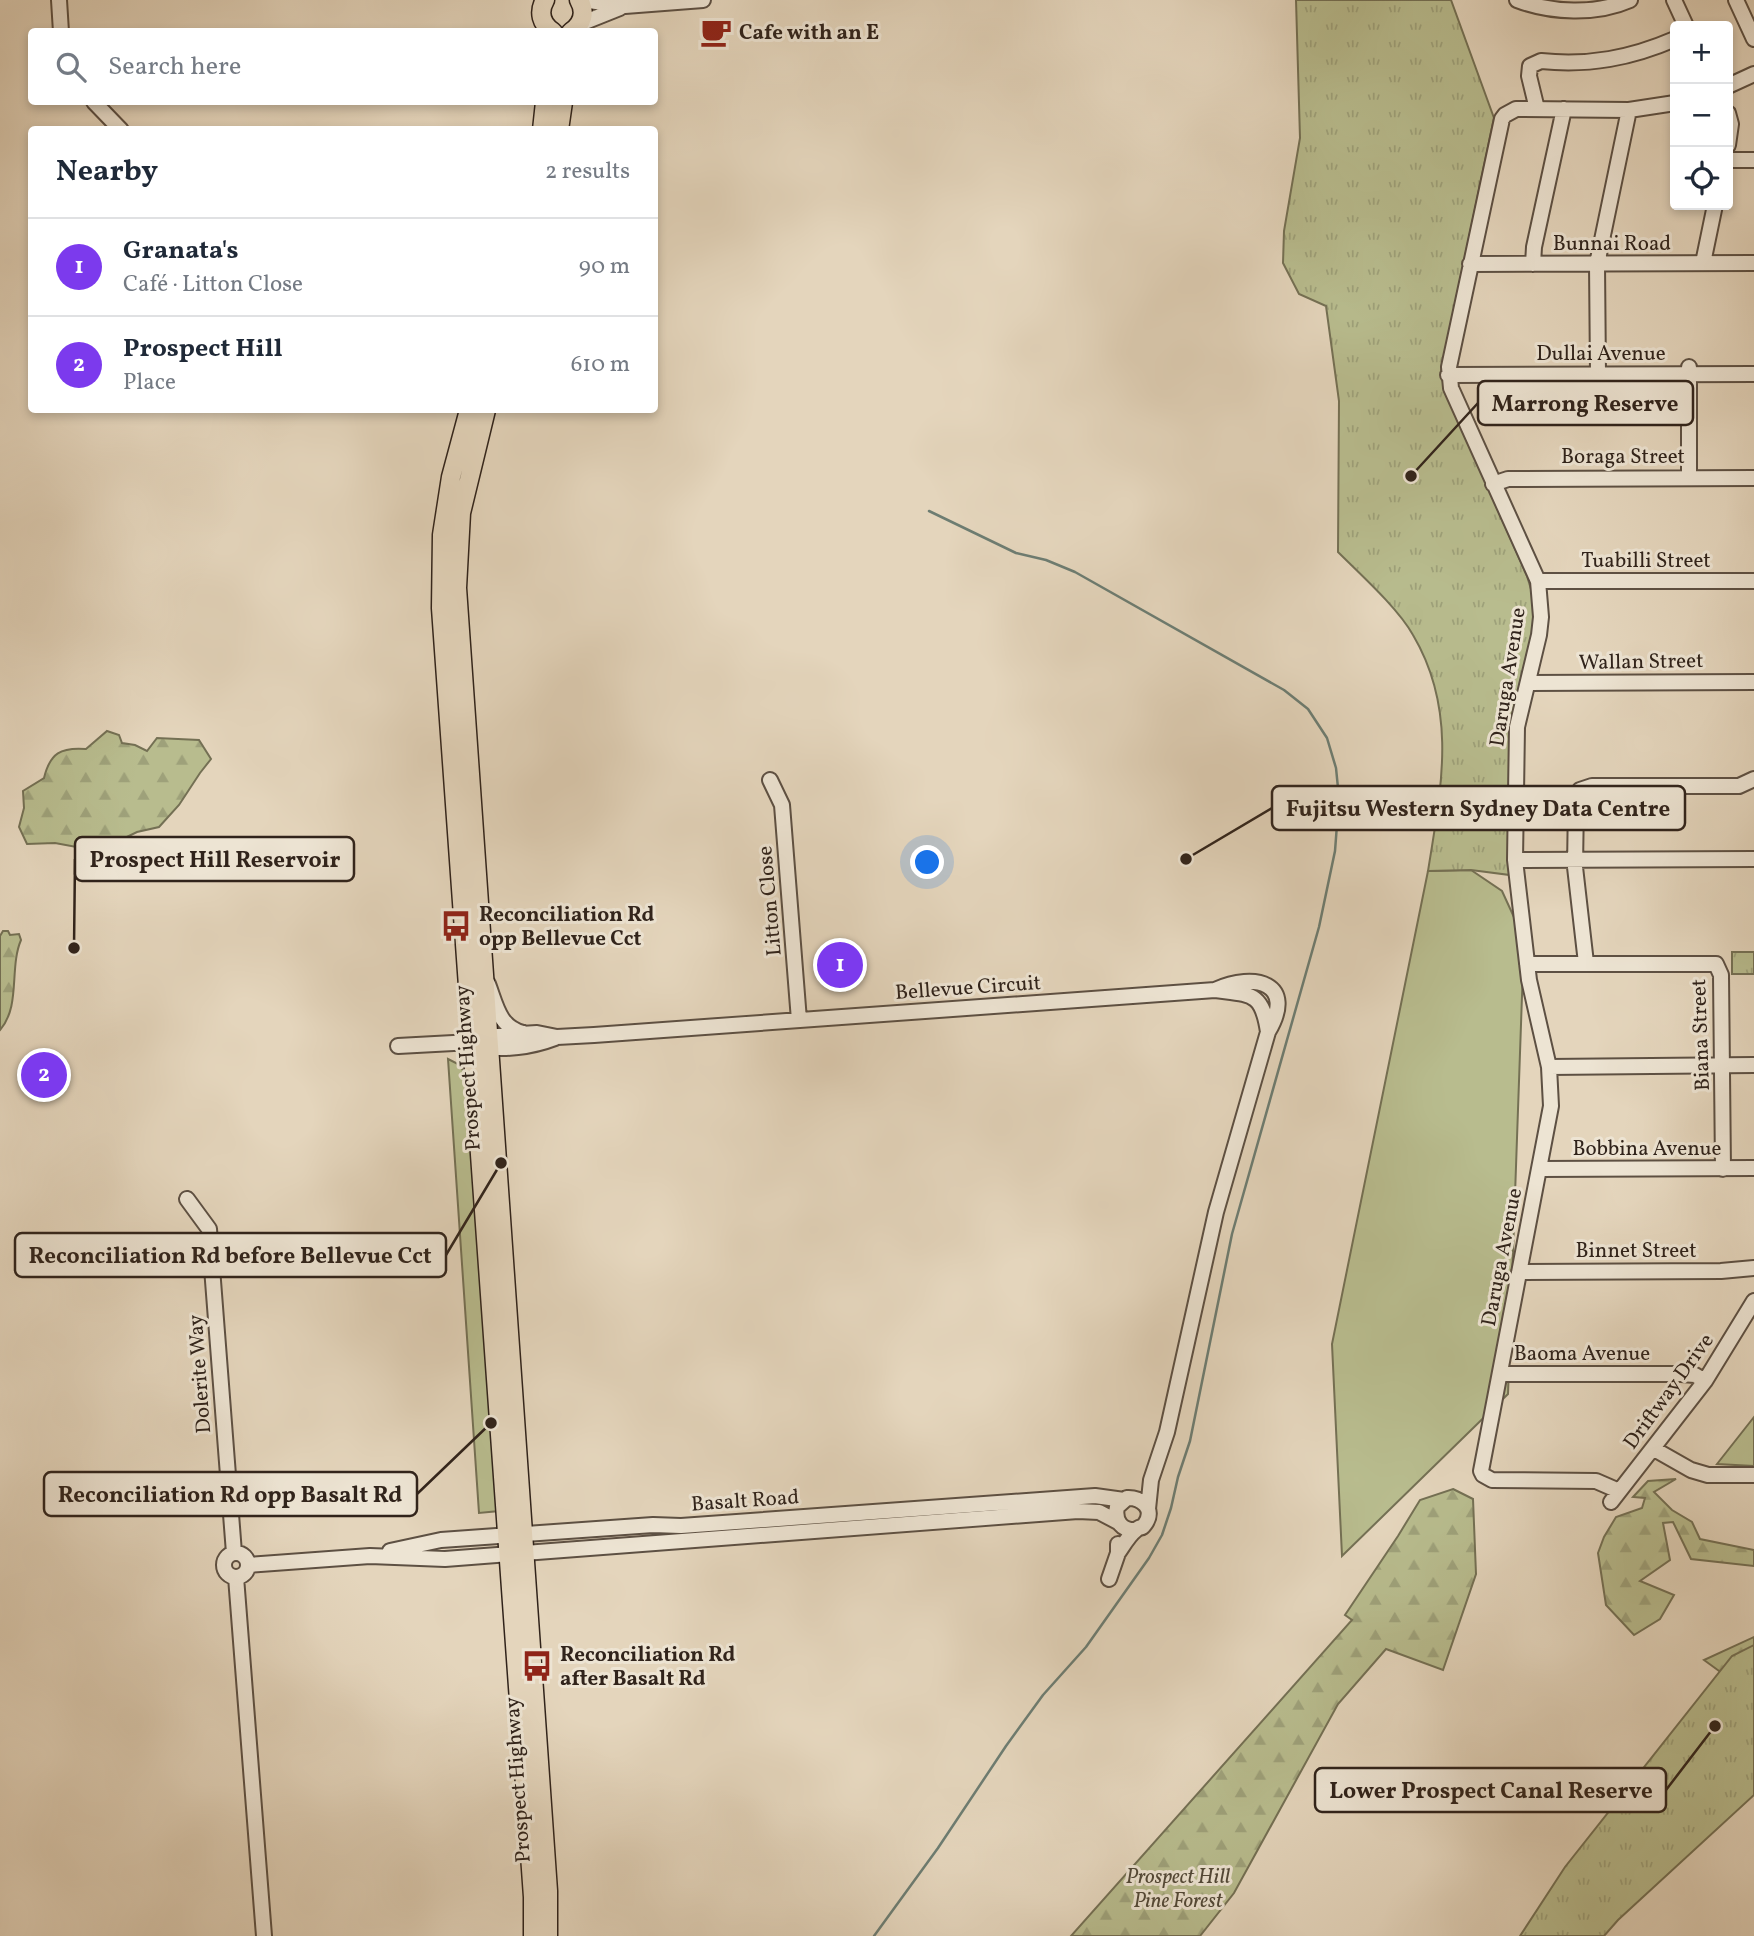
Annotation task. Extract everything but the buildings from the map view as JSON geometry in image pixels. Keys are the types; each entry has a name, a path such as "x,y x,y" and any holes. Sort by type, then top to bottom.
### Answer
{"main road":[{"path":"544,0 541,15 547,28"},
{"path":"576,28 583,12 581,0"},
{"path":"542,126 545,105"},
{"path":"560,126 563,105"},
{"name":"Prospect Highway","path":"467,413 451,477 442,535 441,608 483,1042 515,1545 533,1936"},
{"name":"Prospect Highway","path":"483,1042 483,970 462,684 457,571 464,495 485,413"},
{"name":"Prospect Highway","path":"515,1545 548,1891 548,1936"}],"street":[{"path":"59,0 61,28"},
{"path":"581,0 625,6 703,0"},
{"path":"1517,0 1550,9 1567,10 1599,9 1630,0"},
{"path":"1674,0 1684,21"},
{"path":"1736,0 1754,39"},
{"path":"576,28 625,6"},
{"path":"1537,110 1529,76 1530,66 1535,63 1593,63 1632,55 1670,41"},
{"path":"1733,84 1754,75"},
{"path":"1449,371 1505,115 1516,109 1629,110 1670,104"},
{"path":"97,105 117,126"},
{"path":"1533,264 1534,247 1564,109"},
{"path":"1598,370 1597,264 1629,110"},
{"path":"1733,160 1754,160"},
{"path":"1703,263 1714,210"},
{"name":"Bunnai Road","path":"1471,264 1754,263"},
{"name":"Dullai Avenue","path":"1689,371 1754,367"},
{"name":"Dullai Avenue","path":"1449,371 1598,370 1754,374"},
{"name":"Daruga Avenue","path":"1449,371 1451,388 1538,581 1541,617 1517,727 1515,856 1527,964 1549,1067 1551,1106 1481,1463 1483,1475 1492,1480 1596,1480 1615,1496"},
{"path":"1689,371 1689,477"},
{"name":"Boraga Street","path":"1493,484 1508,479 1754,478"},
{"name":"Tuabilli Street","path":"1538,581 1754,581"},
{"name":"Wallan Street","path":"1528,683 1754,682"},
{"path":"1586,964 1575,855 1576,801 1580,790 1592,786 1739,786 1754,779"},
{"name":"Litton Close","path":"771,780 782,805 799,1020"},
{"path":"1515,856 1754,852"},
{"path":"1575,855 1754,859"},
{"name":"Biana Street","path":"1527,964 1716,964 1721,975 1723,1169"},
{"path":"483,970 503,1021 512,1030 526,1034"},
{"name":"Bellevue Circuit","path":"483,1042 537,1033 556,1037 1215,990 1254,998 1263,1009 1268,1032 1216,1212 1167,1432 1151,1480 1148,1509"},
{"name":"Bellevue Circuit","path":"483,1042 539,1044 556,1037"},
{"path":"398,1046 483,1042"},
{"path":"1549,1067 1754,1065"},
{"name":"Bobbina Avenue","path":"1540,1169 1754,1168"},
{"name":"Dolerite Way","path":"187,1199 209,1229 234,1553"},
{"name":"Binnet Street","path":"1519,1272 1721,1271 1754,1268"},
{"name":"Driftway Drive","path":"1615,1496 1705,1381 1754,1301"},
{"name":"Baoma Avenue","path":"1500,1374 1681,1374 1695,1375 1705,1381"},
{"path":"1654,1449 1691,1471 1708,1475 1754,1475"},
{"path":"1109,1580 1118,1553 1117,1507 1151,1480"},
{"name":"Basalt Road","path":"739,1529 1095,1496 1125,1499"},
{"path":"1118,1553 1147,1520 1148,1509 1142,1501 1125,1499"},
{"name":"Basalt Road","path":"248,1565 370,1556 445,1559 515,1545 739,1529 1078,1511 1099,1513 1119,1523"},
{"path":"1119,1523 1126,1529 1136,1530"},
{"path":"234,1553 245,1557 248,1565 243,1575 236,1577 228,1574 223,1563 227,1556 234,1553"},
{"path":"236,1577 264,1936"}],"green space":[{"path":"1296,0 1451,0 1494,118 1441,371 1444,388 1527,576 1534,599 1535,621 1509,745 1510,875 1471,870 1428,871 1441,780 1441,721 1436,692 1427,664 1406,625 1338,552 1339,401 1326,306 1299,294 1283,263 1284,231 1300,138"},
{"path":"107,731 119,735 122,743 147,751 157,738 199,740 211,759 179,805 159,827 137,832 98,851 55,843 27,844 19,827 24,808 23,791 44,778 53,757 58,753 70,749 86,749"},
{"path":"1471,870 1502,891 1524,939 1508,1394 1342,1556 1332,1344 1428,871"},
{"path":"3,931 8,931 10,935 19,934 21,940 13,998 0,1030 0,936"},
{"path":"1732,952 1754,952 1754,974 1732,974"},
{"path":"448,1059 458,1064 468,1077 499,1511 479,1513"},
{"path":"1754,1417 1754,1466 1717,1464"},
{"path":"1676,1479 1654,1492 1672,1510 1692,1522 1700,1539 1754,1550 1754,1566 1691,1559 1673,1522 1663,1523 1670,1560 1640,1581 1674,1595 1660,1619 1634,1635 1606,1605 1598,1553 1616,1517 1642,1508 1645,1498 1633,1497 1648,1481"},
{"name":"Prospect Hill Pine Forest","path":"1453,1489 1473,1499 1476,1574 1443,1670 1386,1649 1338,1704 1234,1893 1200,1936 1071,1936 1352,1620 1345,1615 1420,1500"},
{"path":"1754,1637 1754,1693 1752,1695 1704,1660"},
{"path":"1754,1645 1754,1795 1604,1936 1520,1936 1565,1867 1732,1656"}],"waterway":[{"path":"874,1936 938,1848 1006,1746 1043,1695 1086,1647 1149,1558 1162,1535 1190,1441 1232,1234 1319,927 1335,851 1339,798 1336,768 1327,738 1308,709 1284,690 1075,572 1046,560 1016,553 929,511"}],"place":[{"name":"Cafe with an E","path":"716,32"},
{"name":"Marrong Reserve","path":"1411,476"},
{"name":"Fujitsu Western Sydney Data Centre","path":"1186,859"},
{"name":"Reconciliation Rd opp Bellevue Cct","path":"456,926"},
{"name":"Prospect Hill Reservoir","path":"74,948"},
{"name":"Granata's","path":"840,965"},
{"name":"Prospect Hill","path":"44,1075"},
{"name":"Reconciliation Rd before Bellevue Cct","path":"501,1163"},
{"name":"Reconciliation Rd opp Basalt Rd","path":"491,1423"},
{"name":"Reconciliation Rd after Basalt Rd","path":"537,1666"},
{"name":"Lower Prospect Canal Reserve","path":"1715,1726"}]}
